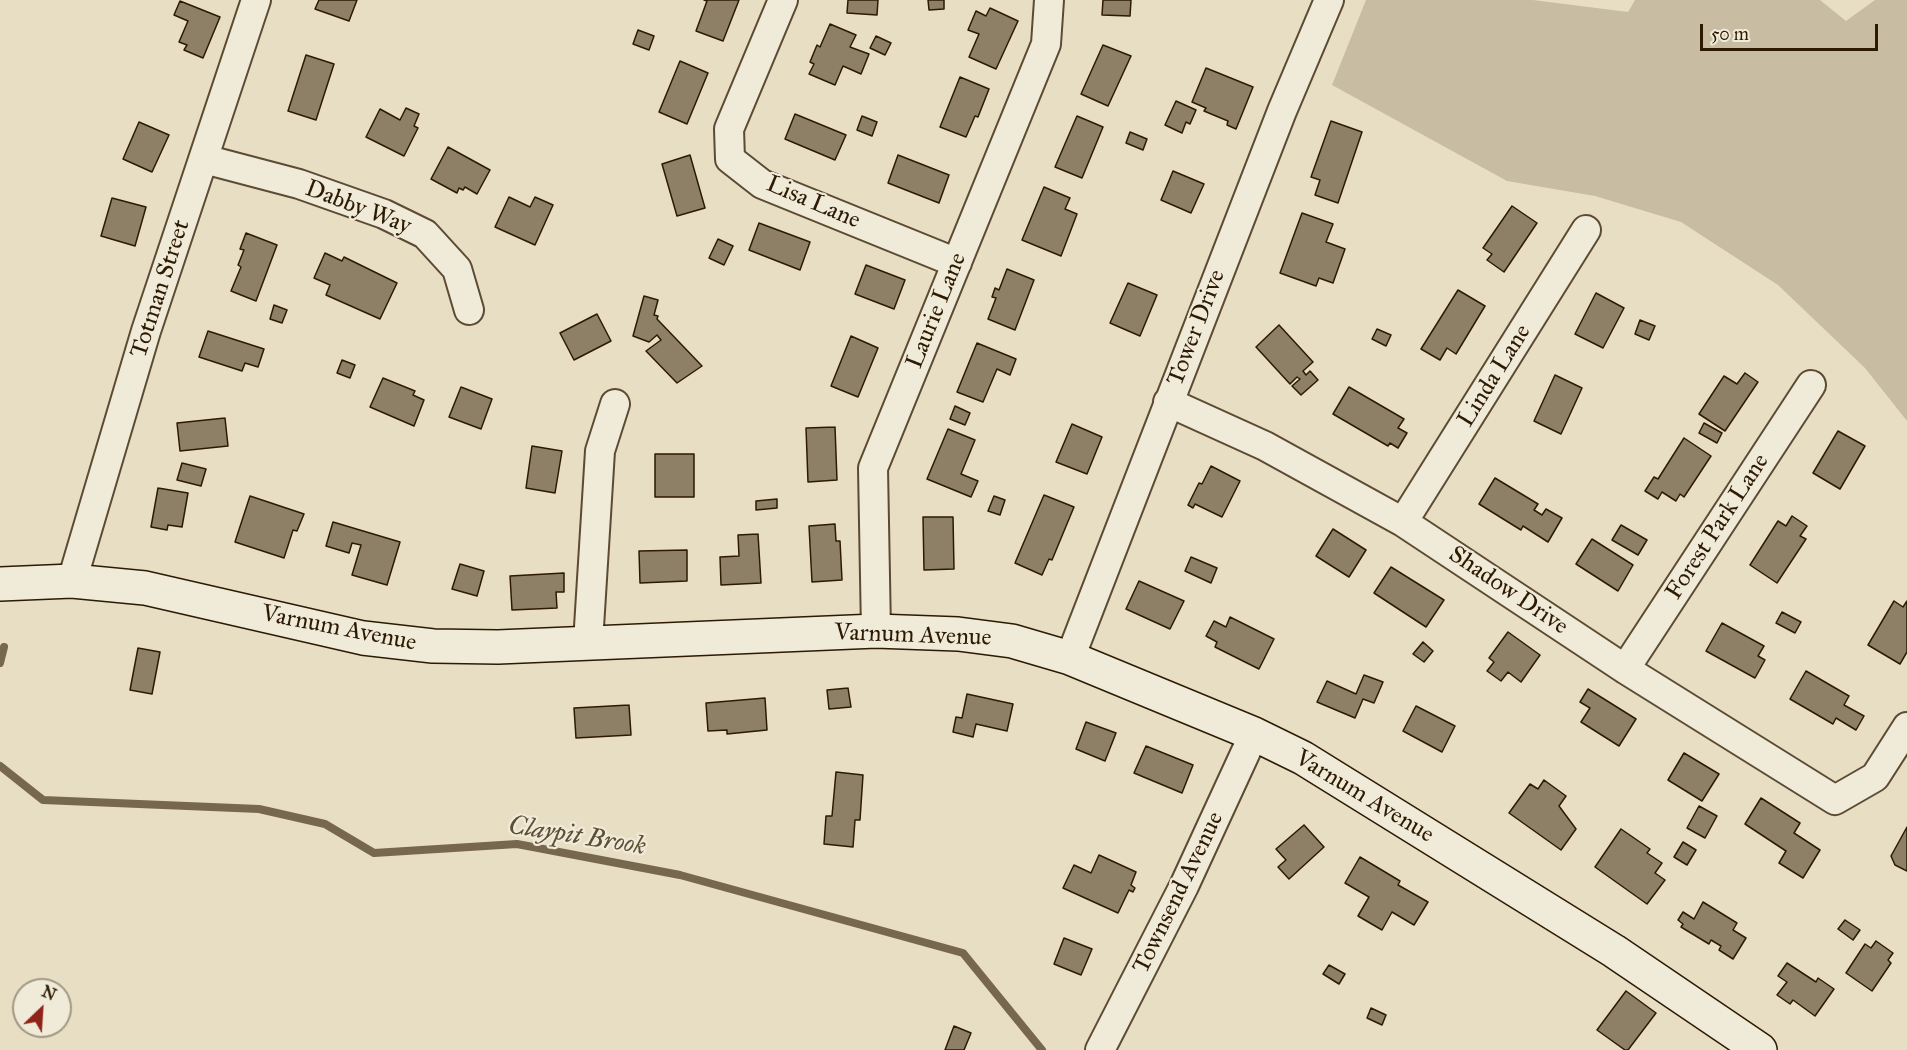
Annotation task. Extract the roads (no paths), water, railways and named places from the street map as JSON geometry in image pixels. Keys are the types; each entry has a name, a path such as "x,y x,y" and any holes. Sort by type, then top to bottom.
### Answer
{"main road":[{"name":"Varnum Avenue","path":"0,584 72,581 145,588 363,638 433,646 588,643 876,631 958,634 1012,641 1070,658 1254,734 1303,758 1604,945 1760,1050"}],"street":[{"name":"Totman Street","path":"72,581 146,331 256,0"},
{"name":"Lisa Lane","path":"783,0 729,129 730,159 762,184 957,262"},
{"name":"Laurie Lane","path":"876,631 873,468 1046,44 1049,0"},
{"name":"Tower Drive","path":"1070,658 1282,111 1329,0"},
{"name":"Dabby Way","path":"204,159 299,184 384,214 425,234 457,269 469,310"},
{"name":"Linda Lane","path":"1403,522 1586,230"},
{"name":"Forest Park Lane","path":"1625,669 1811,385"},
{"name":"Shadow Drive","path":"1168,402 1265,446 1403,522 1625,669 1835,799 1875,777 1907,727"},
{"path":"588,643 600,452 615,404"},
{"name":"Townsend Avenue","path":"1100,1050 1184,886 1254,734"}],"waterway":[{"name":"Claypit Brook","path":"0,663 4,647"},
{"name":"Claypit Brook","path":"0,766 43,800 259,809 325,824 374,853 517,844 680,875 963,953 1042,1050"}]}
